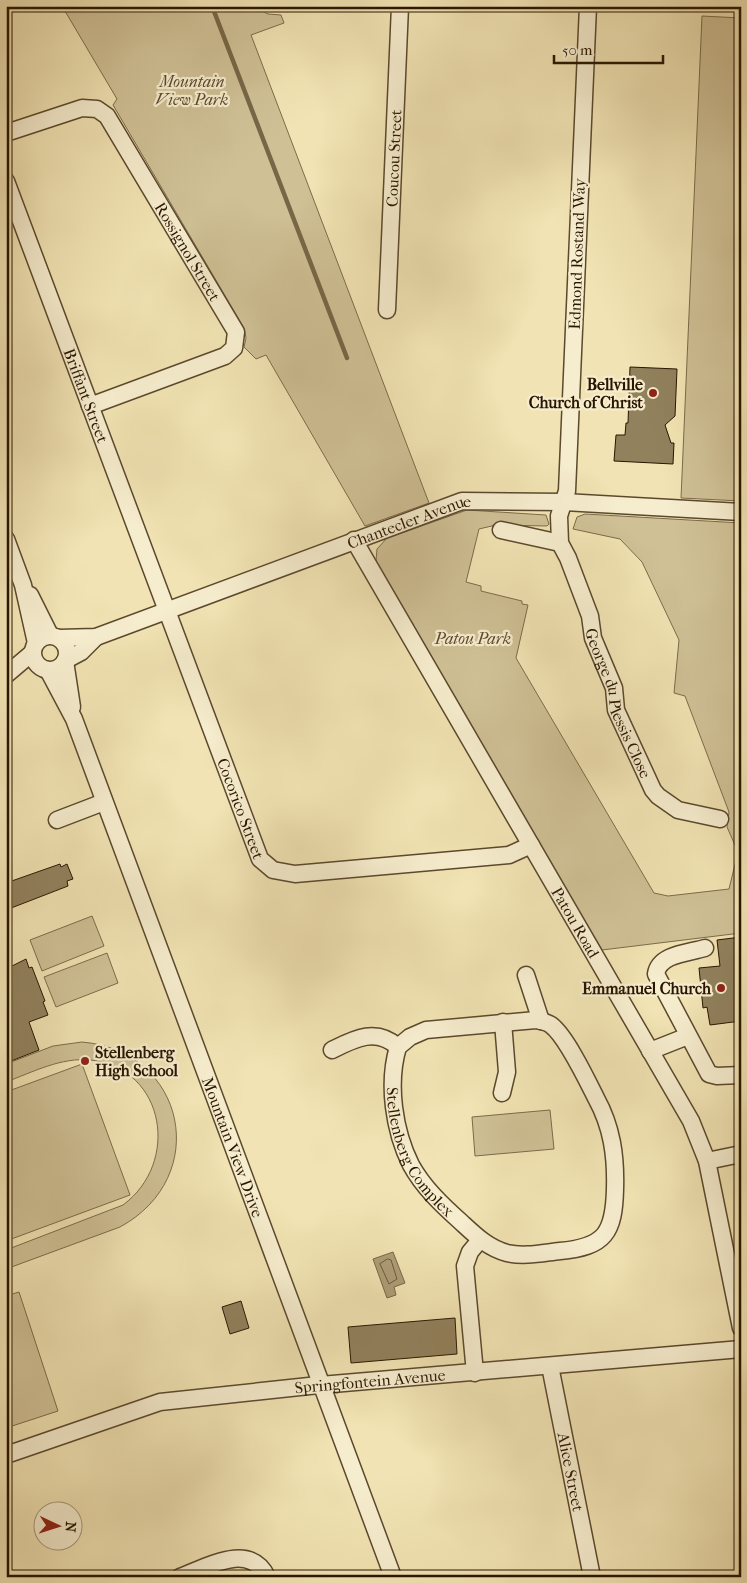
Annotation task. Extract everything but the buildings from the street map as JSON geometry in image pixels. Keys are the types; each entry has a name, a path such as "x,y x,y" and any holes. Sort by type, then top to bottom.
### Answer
{"street":[{"name":"Coucou Street","path":"387,310 400,6"},
{"name":"Edmond Rostand Way","path":"564,502 567,491 588,6"},
{"name":"Rossignol Street","path":"6,133 82,108 97,110 107,116 236,332 236,342 225,356 90,406"},
{"name":"Briffant Street","path":"6,181 166,610"},
{"name":"Chantecler Avenue","path":"44,642 96,637 462,501 564,502 741,512"},
{"name":"George du Plessis Close","path":"564,502 559,516 560,543 568,558 590,616 593,638 614,688 616,710 653,790 664,802 678,810 720,819"},
{"path":"501,530 560,543"},
{"path":"6,539 23,585 40,611 44,642 8,673"},
{"name":"Patou Road","path":"354,540 691,1121 707,1161 741,1328"},
{"name":"Cocorico Street","path":"166,610 256,851 260,859 273,870 295,874 509,855 531,845"},
{"name":"Chantecler Avenue","path":"45,669 60,667 66,660 81,652 96,637"},
{"name":"Mountain View Drive","path":"74,719 66,660 66,645 44,642 37,665 45,669 74,719 393,1577"},
{"path":"8,673 45,669"},
{"path":"57,820 104,802"},
{"path":"704,948 662,960 657,967 656,974 709,1074 717,1076 741,1075"},
{"path":"332,1050 354,1039 368,1035 382,1037 398,1047 410,1037 426,1030 503,1022 542,1021 526,975"},
{"name":"Stellenberg Complex","path":"398,1047 393,1075 394,1102 404,1144 411,1165 440,1203 480,1240 502,1251 522,1255 575,1250 597,1242 609,1230 613,1222 616,1173 613,1138 606,1116 577,1062 555,1029 542,1021"},
{"path":"502,1093 507,1072 503,1022"},
{"path":"650,1051 688,1036"},
{"path":"707,1161 741,1154"},
{"path":"475,1373 466,1266 470,1252 480,1240"},
{"name":"Springfontein Avenue","path":"6,1454 149,1404 322,1386 741,1349"},
{"name":"Alice Street","path":"550,1366 592,1577"},
{"path":"180,1577 237,1557 255,1562 267,1577"}],"green space":[{"name":"Mountain View Park","path":"62,6 252,6 268,14 281,15 284,23 251,35 429,503 365,526 266,355 256,359 244,347 246,338 244,328 113,105 117,99"},
{"path":"702,16 741,18 741,501 681,498"},
{"name":"Patou Park","path":"467,510 546,515 549,524 547,526 496,525 479,529 466,582 481,586 481,591 522,601 522,604 528,605 516,658 654,893 668,896 729,889 738,852 727,827 729,812 685,696 674,693 679,640 642,562 620,539 573,529 577,517 585,514 741,523 741,933 602,950 376,561 377,549 387,538"},
{"path":"92,916 104,946 42,971 30,940"},
{"path":"107,953 118,983 56,1007 44,977"},
{"path":"82,1042 117,1050 145,1068 164,1091 174,1119 176,1149 168,1178 149,1205 120,1227 6,1269 6,1250 123,1205 141,1187 153,1166 158,1143 156,1120 149,1099 136,1081 116,1067 91,1060 69,1061 47,1066 6,1082 6,1064 53,1046"},
{"path":"82,1064 130,1195 6,1241 6,1092"},
{"path":"550,1110 554,1149 475,1156 472,1117"},
{"path":"19,1292 58,1411 6,1428 6,1296"}],"water":[{"path":"393,1252 405,1283 394,1287 396,1295 387,1298 373,1259"}],"waterway":[{"path":"212,6 347,358"}],"place":[{"name":"Bellville Church of Christ","path":"653,393"},
{"name":"Emmanuel Church","path":"721,988"},
{"name":"Stellenberg High School","path":"85,1061"}]}
